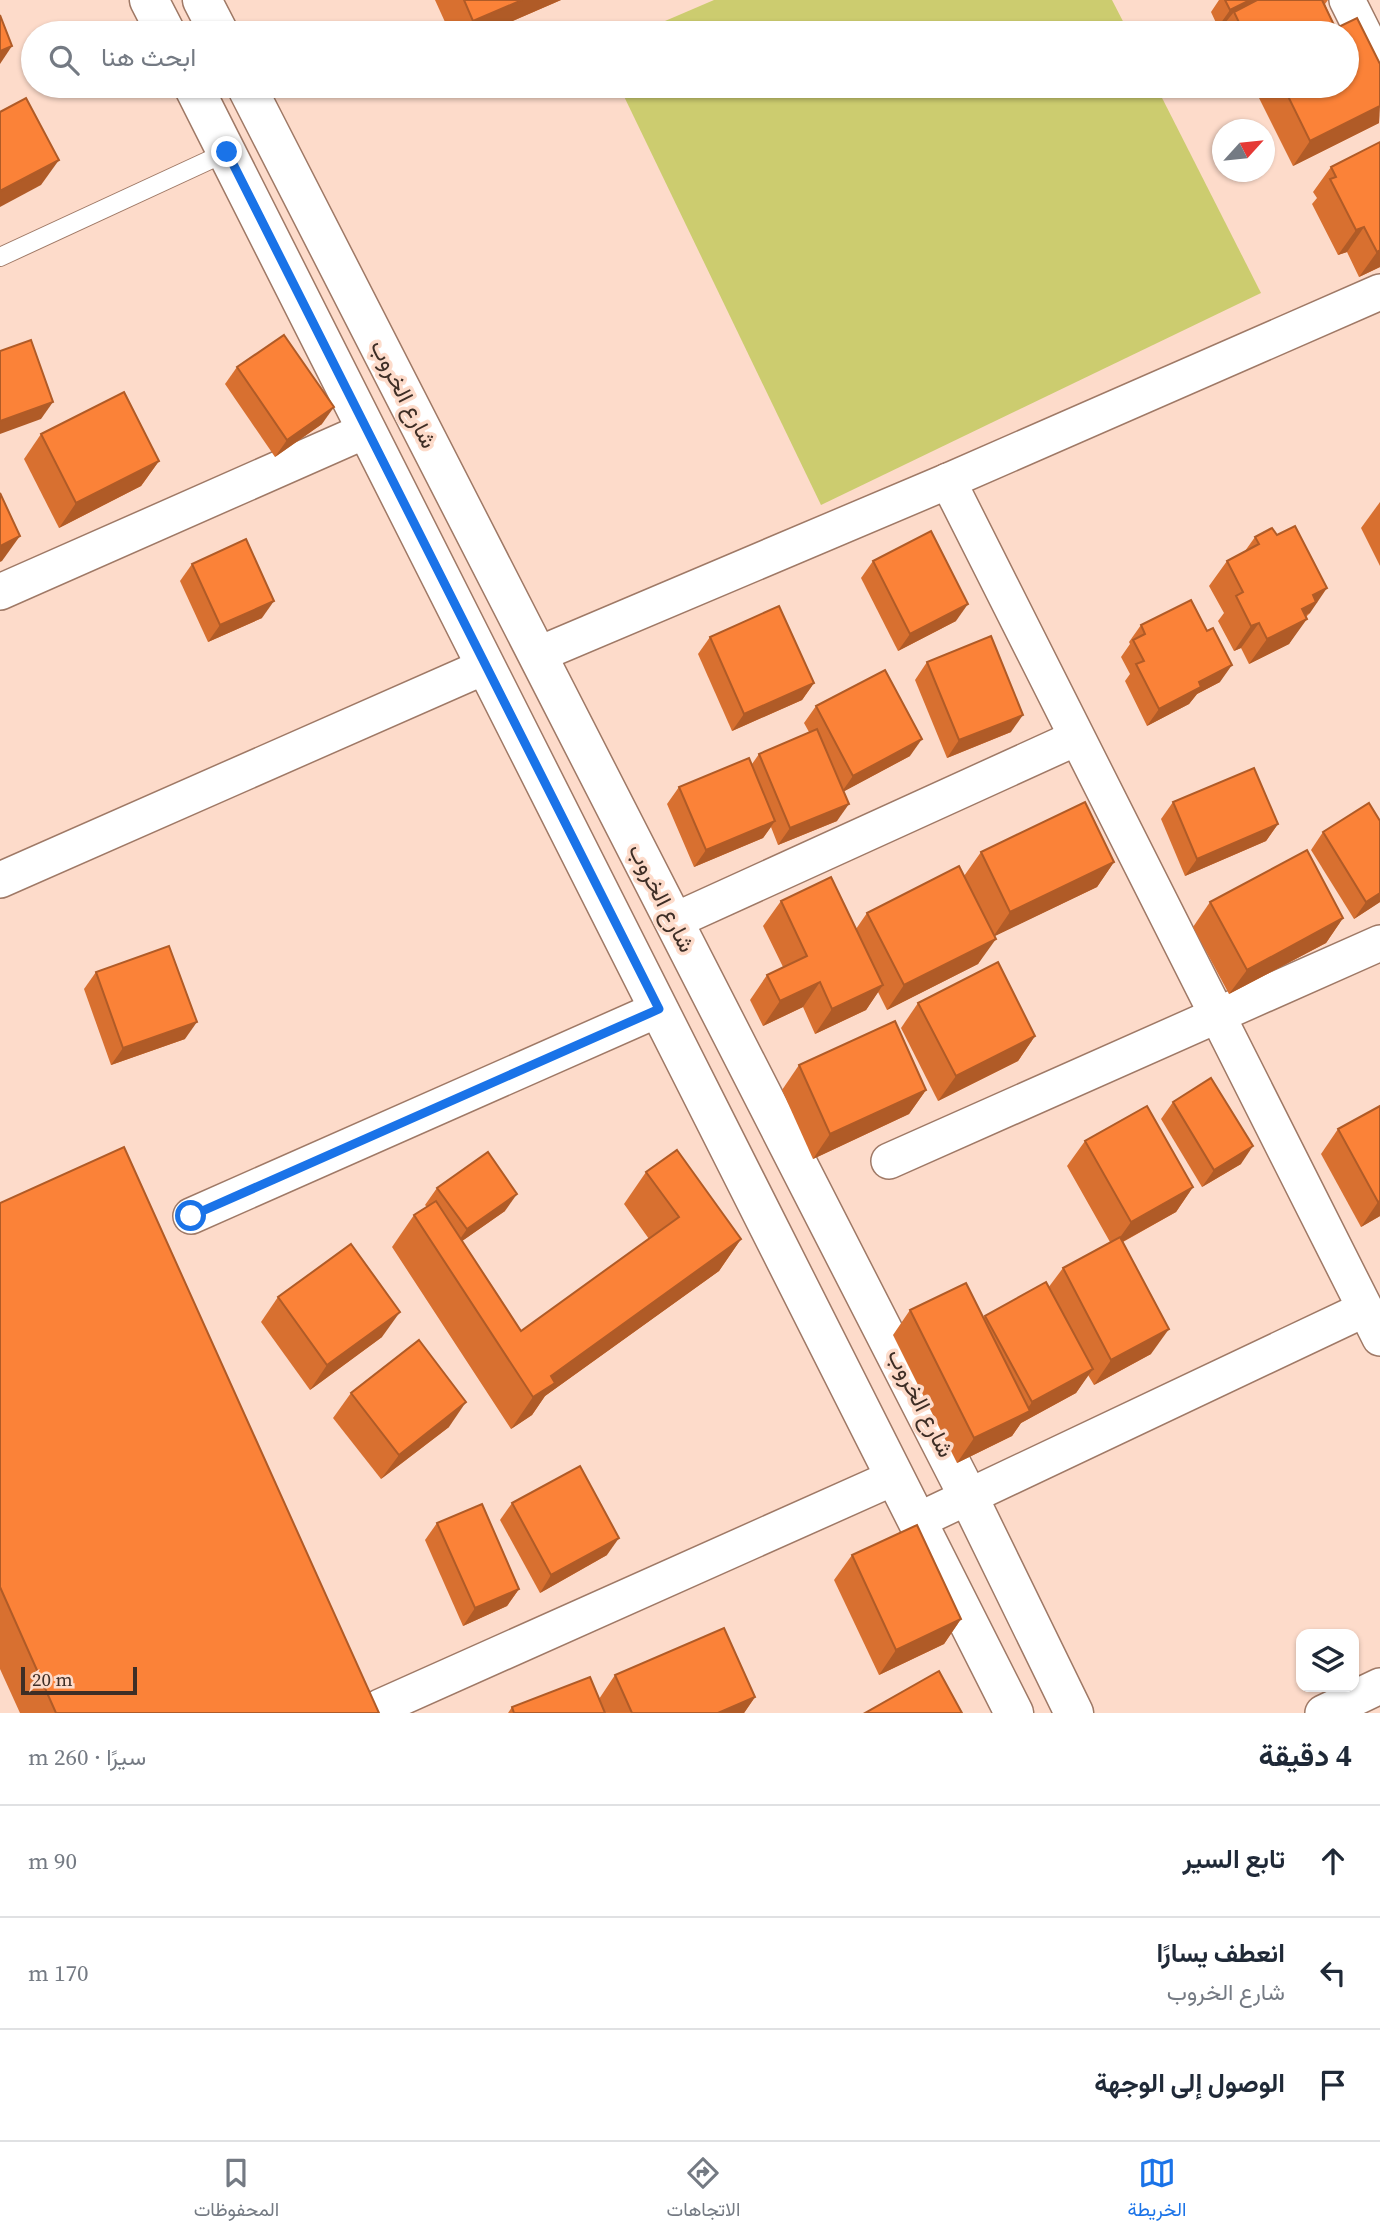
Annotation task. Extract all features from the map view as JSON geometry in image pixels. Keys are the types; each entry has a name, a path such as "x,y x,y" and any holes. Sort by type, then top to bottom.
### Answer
{"main road":[{"path":"149,0 160,21"},
{"path":"202,0 213,21"},
{"path":"199,98 1014,1713"},
{"name":"شارع الخروب","path":"252,98 969,1498 1074,1713"}],"street":[{"path":"1346,0 1357,21"},
{"path":"1359,25 1380,66"},
{"path":"537,655 948,481 1380,292"},
{"path":"0,592 367,430"},
{"path":"917,1521 1373,1324 948,481"},
{"path":"0,880 486,666"},
{"path":"674,921 1076,738"},
{"path":"889,1161 1380,943"},
{"path":"191,1216 659,1009"},
{"path":"380,1707 895,1478"},
{"path":"1323,1713 1380,1686"}],"lane":[{"path":"0,257 227,152"}],"shaded area":[{"path":"714,0 1112,0 1123,21 665,21"},
{"path":"625,98 1162,98 1261,293 821,505"}],"building":[{"path":"464,0 522,0 473,21"},
{"path":"1225,0 1250,0 1230,10"},
{"path":"1257,0 1322,0 1332,21 1238,21 1234,12"},
{"path":"0,15 12,46 0,51"},
{"path":"1359,22 1380,64 1380,106 1310,141 1289,98 1359,98"},
{"path":"26,98 59,160 0,191 0,112"},
{"path":"1380,142 1380,250 1377,252 1364,227 1356,230 1330,179 1336,177 1331,167"},
{"path":"284,335 334,407 287,440 237,367"},
{"path":"31,340 53,402 0,421 0,351"},
{"path":"124,392 159,461 76,503 41,434"},
{"path":"0,493 20,536 0,546"},
{"path":"1295,526 1327,588 1313,595 1316,602 1302,609 1307,619 1267,639 1259,623 1251,626 1236,596 1243,592 1227,561 1259,544 1255,537 1272,528 1277,535"},
{"path":"931,531 968,604 910,634 873,561"},
{"path":"246,539 274,601 220,625 192,564"},
{"path":"1191,600 1207,631 1213,628 1232,665 1199,682 1201,687 1159,709 1136,664 1144,661 1133,640 1145,634 1141,625"},
{"path":"779,606 814,683 744,714 710,637"},
{"path":"991,636 1023,715 959,740 927,662"},
{"path":"885,670 922,739 853,776 816,706"},
{"path":"817,729 849,804 790,828 759,754"},
{"path":"749,758 775,821 706,850 679,787"},
{"path":"1254,768 1278,824 1197,859 1173,802"},
{"path":"1085,802 1114,862 1010,912 981,852"},
{"path":"1369,803 1380,821 1380,893 1366,902 1323,832"},
{"path":"1307,850 1343,918 1247,970 1210,902"},
{"path":"959,866 996,939 904,985 867,913"},
{"path":"831,877 883,985 832,1009 820,982 780,1001 767,975 807,956 781,901"},
{"path":"169,946 197,1022 123,1048 96,972"},
{"path":"998,962 1035,1036 956,1076 918,1003"},
{"path":"895,1021 926,1090 830,1134 799,1065"},
{"path":"1211,1078 1253,1146 1214,1170 1173,1102"},
{"path":"1147,1106 1193,1187 1131,1222 1085,1141"},
{"path":"1380,1106 1380,1201 1378,1202 1338,1129"},
{"path":"124,1147 379,1713 56,1713 0,1587 0,1203"},
{"path":"677,1150 741,1239 551,1376 555,1383 533,1397 414,1215 436,1201 521,1331 679,1217 646,1172"},
{"path":"488,1152 517,1194 467,1229 437,1188"},
{"path":"1120,1237 1169,1329 1111,1360 1063,1268"},
{"path":"351,1244 400,1312 327,1365 278,1297"},
{"path":"1046,1282 1093,1369 1032,1402 985,1316"},
{"path":"966,1283 1030,1411 974,1438 910,1310"},
{"path":"419,1340 466,1402 399,1455 351,1393"},
{"path":"580,1466 619,1538 551,1575 512,1503"},
{"path":"482,1504 519,1589 475,1608 437,1523"},
{"path":"917,1525 961,1619 896,1650 852,1555"},
{"path":"724,1628 755,1697 718,1713 632,1713 615,1675"},
{"path":"939,1671 962,1713 865,1713"},
{"path":"590,1677 605,1713 514,1713 512,1707"}],"route":[{"path":"191,1216 659,1009 227,152"}]}
